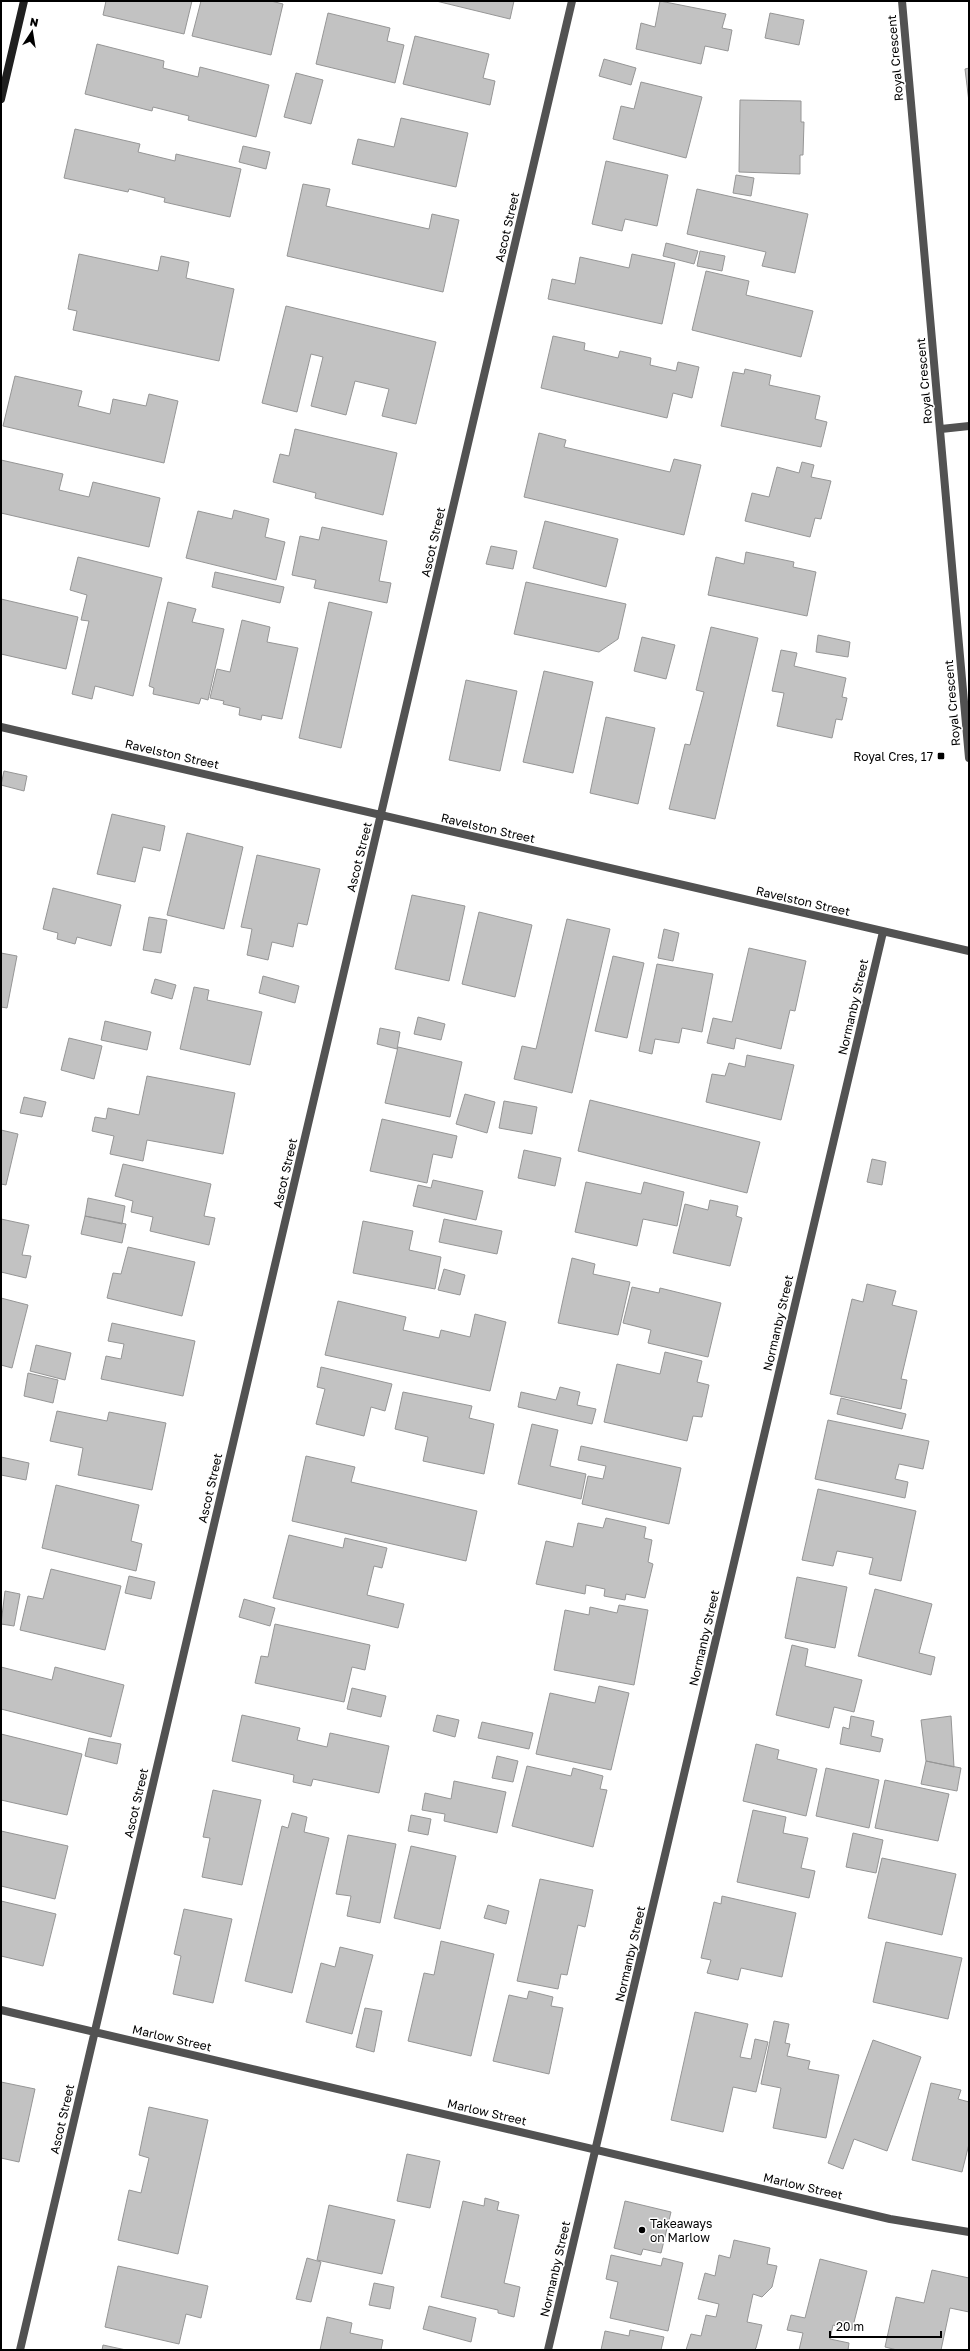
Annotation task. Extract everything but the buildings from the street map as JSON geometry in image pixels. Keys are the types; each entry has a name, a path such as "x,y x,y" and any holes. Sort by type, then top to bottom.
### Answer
{"street":[{"path":"1,99 24,1"},
{"name":"Ascot Street","path":"20,2350 382,816 572,1"},
{"name":"Royal Crescent","path":"902,1 969,758"},
{"path":"941,429 969,426"},
{"name":"Ravelston Street","path":"1,727 969,951"},
{"name":"Normanby Street","path":"548,2350 883,932"},
{"name":"Marlow Street","path":"1,2010 890,2219 969,2232"}],"place":[{"name":"Royal Cres, 17","path":"941,756"},
{"name":"Takeaways on Marlow","path":"642,2230"}]}
